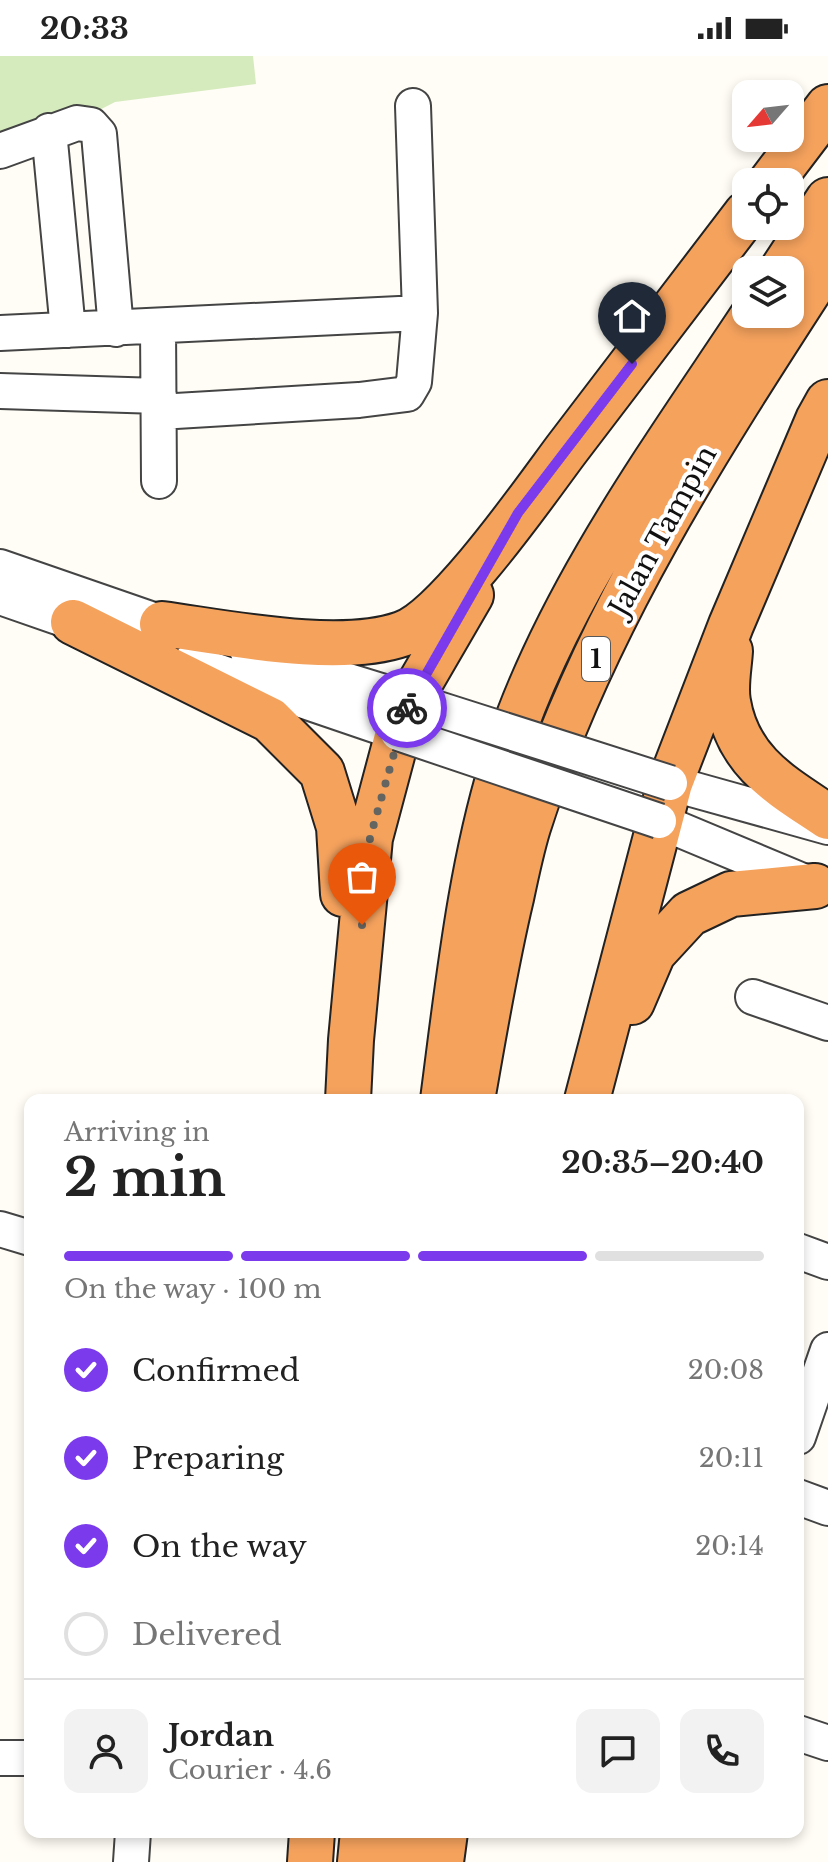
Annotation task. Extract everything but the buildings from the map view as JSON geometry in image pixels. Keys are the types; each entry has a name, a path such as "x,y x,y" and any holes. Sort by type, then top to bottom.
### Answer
{"highway":[{"path":"782,168 828,107"},
{"path":"791,256 828,200"},
{"path":"162,624 294,641 377,641 406,632 426,619 448,598 518,513 732,232"},
{"name":"Jalan Tampin","path":"473,1094 496,963 527,830 565,728 617,615 711,441 828,261"},
{"name":"Jalan Tampin","path":"444,1094 461,964 490,811 507,749 535,679 606,541 745,328"},
{"path":"590,1094 665,802 731,625 828,402"},
{"path":"348,1094 370,838 404,717 518,513"},
{"path":"73,622 270,720 322,772 339,827 351,1040"},
{"path":"731,625 727,700 739,740 763,773 828,817"},
{"path":"591,1094 653,953 689,914 731,894 822,888"},
{"path":"310,1862 312,1838"},
{"path":"360,1862 362,1838"},
{"path":"403,1862 405,1838"},
{"path":"441,1862 444,1838"}],"street":[{"path":"0,391 159,404 359,400 407,394 414,382 420,313 413,106"},
{"path":"0,151 77,123 91,125 99,134 116,329"},
{"path":"49,131 68,330"},
{"path":"0,333 420,313"},
{"path":"158,326 159,481"},
{"path":"0,567 162,624 404,717"},
{"path":"0,597 73,622 404,717 665,802 828,827"},
{"path":"665,802 822,888"},
{"path":"753,997 828,1023"},
{"path":"0,1229 24,1236"},
{"path":"804,1253 828,1262"},
{"path":"804,1420 828,1350"},
{"path":"804,1499 828,1508"},
{"path":"804,1735 828,1743"},
{"path":"0,1758 24,1758"},
{"path":"131,1862 133,1838"}],"green space":[{"path":"0,56 253,56 256,84 115,102 82,119 0,149"}],"way so far":[{"path":"362,925 370,838 407,708"}],"route":[{"path":"407,708 518,513 632,364"}]}
